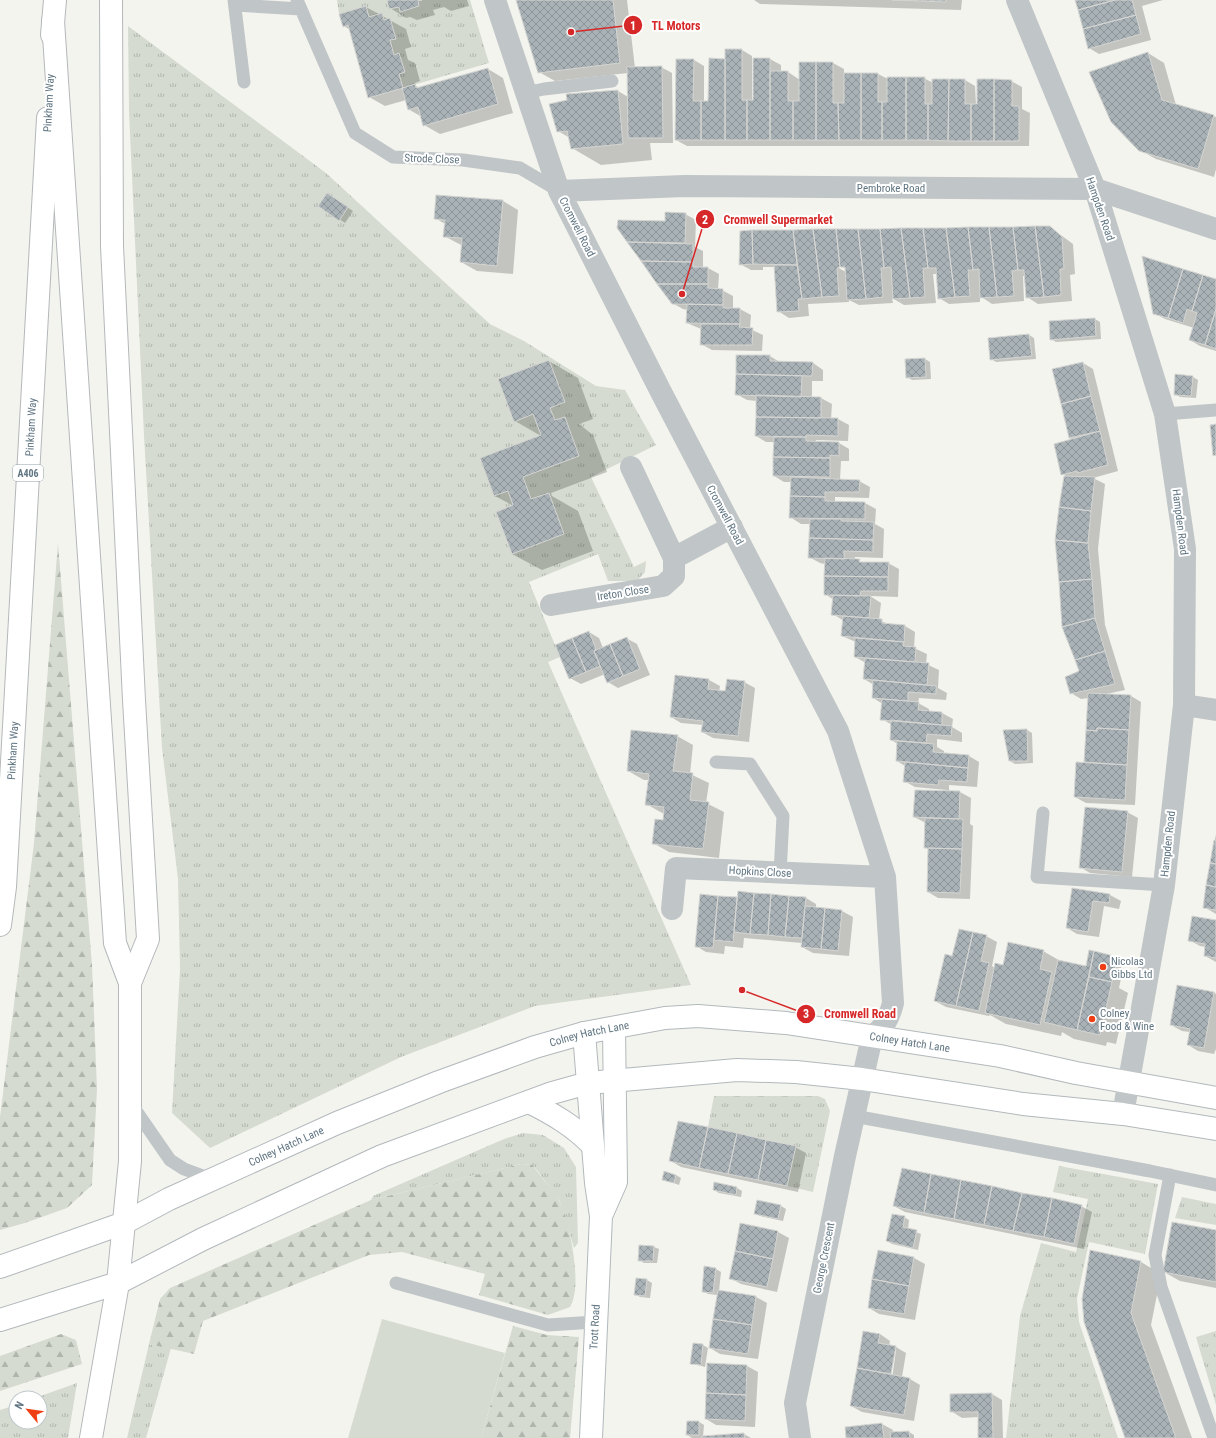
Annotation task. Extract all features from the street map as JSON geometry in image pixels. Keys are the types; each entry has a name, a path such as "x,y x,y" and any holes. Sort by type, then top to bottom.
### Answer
{"main road":[{"path":"111,0 113,254 134,700 148,939 130,983"},
{"path":"54,11 115,943 130,983 130,1161 118,1283 94,1432"},
{"name":"Pinkham Way","path":"0,925 5,879 54,11"},
{"name":"Colney Hatch Lane","path":"0,1267 124,1223 169,1199 214,1180 337,1123 439,1082 535,1047 584,1033 665,1018 698,1016 786,1023 1000,1056 1076,1073 1216,1098"},
{"name":"Trott Road","path":"601,1216 616,1182 616,1081 614,1028"},
{"name":"Trott Road","path":"584,1033 593,1146 601,1216 595,1322 591,1438"},
{"path":"0,1320 118,1283 203,1239 382,1156 529,1102 588,1083 737,1070 796,1072 862,1079 1023,1104 1123,1114 1216,1129"},
{"path":"529,1102 558,1117 581,1134 593,1146"}],"street":[{"name":"Cromwell Road","path":"495,0 559,192 661,392 838,731 885,877 893,1003 889,1018 884,1026 872,1037"},
{"name":"Hampden Road","path":"1017,0 1095,189 1165,414 1185,549 1184,705 1164,885 1123,1114"},
{"name":"Pembroke Road","path":"559,192 684,186 1095,189 1216,229"},
{"name":"Ireton Close","path":"551,605 663,586 674,576 674,558 631,467"},
{"path":"674,558 732,528"},
{"path":"1184,705 1216,710"},
{"name":"Hopkins Close","path":"672,909 676,868 780,874 885,877"},
{"name":"George Crescent","path":"800,1438 795,1403 854,1116 872,1037"}],"lane":[{"path":"244,82 235,2 298,4"},
{"name":"Strode Close","path":"298,4 355,133 393,157 463,160 520,168 559,192"},
{"path":"526,94 544,89 612,81"},
{"path":"1165,414 1216,410"},
{"path":"716,762 750,764 783,816 780,874"},
{"path":"1043,814 1037,877 1164,885"},
{"path":"131,1104 170,1160 184,1169 214,1180"},
{"path":"854,1116 1170,1174 1216,1185"},
{"path":"1170,1174 1155,1255 1161,1287 1214,1438"},
{"path":"396,1283 548,1325 595,1322"}],"green space":[{"path":"337,0 470,0 489,63 403,88 399,74 405,72 399,53 394,55 382,14 369,17 366,6 339,14"},
{"path":"128,26 326,173 490,324 524,341 596,386 625,390 656,445 591,477 634,567 646,561 645,572 637,581 608,581 598,554 529,582 560,657 548,662 691,985 535,1006 401,1057 210,1148 172,1113 180,969 178,879 162,748 144,436 129,112"},
{"path":"58,543 92,965 97,1089 92,1185 67,1208 0,1230 0,1117 34,843"},
{"path":"714,1096 818,1096 825,1099 830,1111 813,1192 787,1186 796,1146 708,1127"},
{"path":"523,1133 543,1135 564,1148 576,1167 578,1243 574,1248 560,1201 533,1165 521,1164 371,1200 373,1196 504,1139"},
{"path":"521,1164 533,1165 539,1175 558,1197 564,1212 574,1255 574,1298 570,1307 548,1315 479,1295 485,1274 402,1252 369,1255 203,1321 194,1354 149,1344 160,1299 170,1288 371,1200"},
{"path":"1059,1166 1158,1184 1145,1254 1089,1242 1077,1299 1079,1322 1118,1438 1006,1438 1020,1316 1041,1243 1076,1252 1088,1199 1053,1192"},
{"path":"1182,1197 1216,1204 1216,1225 1175,1218"},
{"path":"382,1319 505,1353 481,1438 348,1438"},
{"path":"513,1326 547,1335 579,1337 570,1438 481,1438"},
{"path":"1216,1331 1216,1405 1196,1337"},
{"path":"61,1334 76,1340 82,1364 0,1391 0,1356"},
{"path":"149,1344 171,1348 146,1438 127,1438"},
{"path":"77,1383 68,1438 0,1438 0,1410 8,1408 8,1430 48,1430 48,1393"}],"building":[{"path":"387,0 422,0 418,1 419,6 400,12 399,7 389,9"},
{"path":"516,0 613,0 620,63 538,73"},
{"path":"892,0 946,0 946,2"},
{"path":"1075,0 1115,0 1078,10"},
{"path":"1115,0 1132,0 1136,15 1083,29 1078,10"},
{"path":"366,6 369,17 382,13 384,20 390,18 396,39 390,40 394,55 399,53 405,72 399,74 403,88 368,98 348,25 343,27 339,14"},
{"path":"1136,15 1141,34 1088,49 1083,29"},
{"path":"725,49 742,49 742,100 747,100 747,140 725,140"},
{"path":"1148,52 1162,100 1214,115 1198,169 1139,151 1111,122 1089,72"},
{"path":"709,58 725,59 725,140 701,140 701,101 708,101"},
{"path":"753,58 770,58 770,140 747,140 747,100 753,100"},
{"path":"676,59 694,59 693,101 701,101 701,140 675,140"},
{"path":"799,62 816,62 816,140 793,140 793,101 799,101"},
{"path":"816,62 833,62 833,103 838,103 839,140 816,140"},
{"path":"662,66 663,138 628,138 627,67"},
{"path":"488,68 498,104 423,126 418,107 408,110 402,88 415,84 416,88"},
{"path":"770,71 788,71 788,101 793,101 793,140 770,140"},
{"path":"844,73 861,73 861,140 839,140 838,103 844,103"},
{"path":"861,73 878,73 878,102 882,102 882,140 861,140"},
{"path":"887,77 906,77 906,140 882,140 882,102 887,102"},
{"path":"906,77 925,77 925,104 928,104 928,140 906,140"},
{"path":"932,79 949,79 948,141 928,140 928,104 932,104"},
{"path":"949,79 965,79 965,104 971,104 971,141 948,141"},
{"path":"977,79 994,79 994,141 971,141 971,104 977,104"},
{"path":"994,79 1012,80 1012,106 1019,106 1019,141 994,141"},
{"path":"618,90 623,144 571,149 567,131 557,132 549,104 567,100 566,94"},
{"path":"327,193 348,207 339,221 318,206"},
{"path":"436,195 503,200 497,266 460,262 462,238 443,237 445,220 434,219"},
{"path":"665,212 686,213 685,243 627,242 617,228 618,220 665,221"},
{"path":"1035,226 1050,226 1062,237 1064,269 1060,269 1061,295 1044,297"},
{"path":"1035,226 1044,297 1026,298 1024,270 1018,270 1013,227"},
{"path":"968,227 989,227 997,297 980,298 979,269 973,270"},
{"path":"968,227 973,270 968,270 970,296 955,297 946,228"},
{"path":"989,227 1013,227 1018,270 1012,271 1014,296 997,297"},
{"path":"901,228 923,228 928,268 923,268 925,297 910,298"},
{"path":"901,228 910,298 893,299 891,267 884,268 880,229"},
{"path":"923,228 946,228 955,297 938,299 936,268 928,268"},
{"path":"813,229 836,229 840,267 837,268 839,296 822,297"},
{"path":"813,229 822,297 802,299 793,230"},
{"path":"836,229 858,229 866,299 847,300 845,267 840,267"},
{"path":"858,229 880,229 884,268 881,268 883,297 866,299"},
{"path":"752,230 793,230 797,265 753,264"},
{"path":"752,230 753,264 739,265 740,231"},
{"path":"627,242 693,244 693,262 641,261"},
{"path":"1142,256 1183,269 1168,318 1153,314"},
{"path":"641,261 693,262 693,267 708,267 708,284 657,284"},
{"path":"774,265 797,265 802,299 798,299 799,311 777,312"},
{"path":"1183,269 1203,275 1192,311 1187,309 1183,323 1168,318"},
{"path":"1203,275 1216,279 1216,309 1205,345 1189,340 1197,313 1192,311"},
{"path":"657,284 708,284 708,288 723,289 723,305 672,304"},
{"path":"687,304 723,305 723,308 740,308 740,324 686,323"},
{"path":"1216,309 1216,349 1205,345"},
{"path":"1095,318 1096,336 1050,340 1049,321"},
{"path":"701,324 740,324 739,327 753,328 752,345 700,345"},
{"path":"1029,334 1032,356 990,360 988,338"},
{"path":"736,355 770,355 770,361 813,362 812,376 736,374"},
{"path":"925,358 926,377 906,378 905,359"},
{"path":"549,360 565,402 550,408 555,420 565,417 579,456 523,477 531,499 549,493 564,534 512,554 496,512 513,505 508,491 494,496 480,458 541,435 533,414 514,422 498,379"},
{"path":"1083,362 1091,396 1061,404 1052,369"},
{"path":"736,374 802,376 801,397 735,395"},
{"path":"1175,374 1193,376 1191,396 1174,395"},
{"path":"756,395 821,397 821,418 756,417"},
{"path":"1091,396 1100,431 1069,438 1061,404"},
{"path":"756,417 838,418 838,436 755,436"},
{"path":"1216,424 1216,455 1213,456 1210,425"},
{"path":"1100,431 1108,465 1077,473 1077,471 1061,475 1054,444"},
{"path":"774,437 806,437 806,441 839,442 839,456 830,455 830,458 773,457"},
{"path":"773,457 830,458 830,477 773,476"},
{"path":"1064,476 1095,477 1091,511 1059,507"},
{"path":"791,477 860,480 859,492 825,492 825,497 790,496"},
{"path":"790,496 825,497 825,501 865,502 865,519 789,518"},
{"path":"1059,507 1091,511 1088,543 1055,540"},
{"path":"810,519 841,519 841,521 874,522 873,540 809,538"},
{"path":"809,538 873,540 873,552 844,551 844,559 808,558"},
{"path":"1055,540 1088,543 1092,579 1059,582"},
{"path":"825,558 860,559 859,562 889,562 888,577 824,576"},
{"path":"824,576 888,577 888,591 861,591 860,596 824,595"},
{"path":"1092,579 1095,618 1062,627 1059,582"},
{"path":"833,595 871,596 869,618 831,615"},
{"path":"843,616 882,619 882,623 905,625 904,642 841,636"},
{"path":"1095,618 1105,651 1075,660 1062,627"},
{"path":"589,631 596,649 594,651 600,666 586,672 572,638"},
{"path":"627,637 640,669 623,676 610,644"},
{"path":"572,638 586,672 569,679 555,645"},
{"path":"855,638 904,642 903,646 916,647 915,662 854,657"},
{"path":"610,644 623,676 607,683 594,651"},
{"path":"1105,651 1115,684 1070,694 1065,677 1079,671 1075,660"},
{"path":"865,658 929,663 927,685 863,679"},
{"path":"675,675 709,679 708,689 725,691 727,679 745,681 738,736 701,732 703,721 670,717"},
{"path":"873,680 936,686 936,694 908,692 908,701 872,698"},
{"path":"1088,693 1131,695 1129,730 1097,728 1097,731 1086,730"},
{"path":"882,699 919,702 918,710 942,712 942,725 880,720"},
{"path":"891,720 952,726 951,736 927,734 926,743 890,740"},
{"path":"1097,728 1129,730 1127,765 1084,762 1086,730 1097,731"},
{"path":"1027,729 1028,761 1009,761 1003,730"},
{"path":"631,730 678,735 673,771 693,773 690,800 709,802 703,849 652,844 655,819 663,820 664,807 645,805 649,774 627,771"},
{"path":"897,741 934,744 933,752 969,755 968,768 896,761"},
{"path":"905,762 968,768 967,782 939,780 938,785 903,782"},
{"path":"1076,762 1127,765 1125,800 1074,797"},
{"path":"915,790 960,791 959,819 913,817"},
{"path":"1085,807 1128,811 1122,872 1079,868"},
{"path":"925,818 963,819 962,849 924,848"},
{"path":"1214,840 1216,841 1216,864 1210,863"},
{"path":"928,848 962,849 960,893 927,892"},
{"path":"1210,863 1216,864 1216,887 1206,885"},
{"path":"1206,885 1216,887 1216,910 1203,908"},
{"path":"1072,888 1110,894 1109,903 1093,901 1088,932 1066,928"},
{"path":"738,891 754,893 750,934 734,932"},
{"path":"754,893 771,894 768,935 750,934"},
{"path":"700,894 718,896 713,948 695,947"},
{"path":"771,894 789,896 785,937 768,935"},
{"path":"718,896 737,897 733,942 714,940"},
{"path":"789,896 806,897 802,938 785,937"},
{"path":"805,906 825,908 821,949 801,947"},
{"path":"825,908 842,910 838,951 821,949"},
{"path":"1192,916 1216,920 1216,958 1204,956 1205,944 1188,941"},
{"path":"959,929 973,932 956,1006 934,1001 945,954 952,956"},
{"path":"973,932 987,935 981,961 989,963 979,1011 956,1006"},
{"path":"1008,942 1044,950 1040,969 1052,972 1040,1025 985,1013 995,963 1003,965"},
{"path":"1089,950 1094,951 1077,1030 1044,1022 1058,960 1086,966"},
{"name":"Nicolas Gibbs Ltd","path":"1094,951 1118,957 1112,982 1089,977"},
{"path":"1089,977 1112,982 1100,1035 1077,1030"},
{"path":"1177,985 1214,992 1204,1048 1187,1045 1190,1029 1170,1025"},
{"path":"678,1121 708,1127 699,1168 669,1161"},
{"path":"708,1127 737,1133 728,1174 699,1168"},
{"path":"737,1133 766,1140 758,1180 728,1174"},
{"path":"766,1140 796,1146 787,1186 758,1180"},
{"path":"902,1168 931,1174 924,1213 893,1206"},
{"path":"664,1171 676,1175 674,1183 662,1180"},
{"path":"931,1174 961,1180 954,1219 924,1213"},
{"path":"961,1180 992,1186 984,1225 954,1219"},
{"path":"714,1182 737,1187 736,1195 713,1190"},
{"path":"992,1186 1022,1193 1013,1231 984,1225"},
{"path":"1022,1193 1052,1198 1044,1237 1013,1231"},
{"path":"1052,1198 1082,1205 1074,1244 1044,1237"},
{"path":"757,1200 781,1205 778,1219 754,1214"},
{"path":"892,1214 905,1216 903,1227 917,1230 913,1248 886,1241"},
{"path":"1172,1222 1216,1230 1216,1282 1163,1272"},
{"path":"740,1223 778,1231 773,1259 735,1251"},
{"path":"639,1245 654,1246 653,1261 638,1261"},
{"path":"878,1250 914,1257 909,1286 872,1279"},
{"path":"1090,1250 1141,1261 1131,1313 1176,1438 1125,1438 1084,1322 1082,1299"},
{"path":"735,1251 773,1259 767,1287 729,1279"},
{"path":"704,1266 716,1268 713,1293 702,1292"},
{"path":"636,1278 647,1279 645,1296 634,1295"},
{"path":"872,1279 909,1286 904,1314 868,1308"},
{"path":"718,1290 756,1296 752,1325 713,1319"},
{"path":"713,1319 752,1325 748,1354 709,1348"},
{"path":"863,1331 880,1334 878,1343 896,1346 891,1374 857,1368"},
{"path":"693,1343 703,1344 701,1365 690,1364"},
{"path":"707,1363 747,1365 746,1395 706,1393"},
{"path":"857,1368 910,1378 904,1415 850,1406"},
{"path":"706,1393 746,1395 745,1421 705,1419"},
{"path":"992,1393 993,1438 978,1438 978,1412 950,1412 950,1394"},
{"path":"687,1421 699,1421 699,1435 686,1435"},
{"path":"882,1423 884,1438 846,1438 845,1427"},
{"path":"909,1431 910,1438 891,1438 890,1432"},
{"path":"744,1433 745,1438 702,1438 702,1436"}],"place":[{"name":"TL Motors","path":"571,32"},
{"name":"Cromwell Supermarket","path":"682,294"},
{"name":"Nicolas Gibbs Ltd","path":"1103,967"},
{"name":"Cromwell Road","path":"742,990"},
{"name":"Colney Food & Wine","path":"1092,1019"}]}
